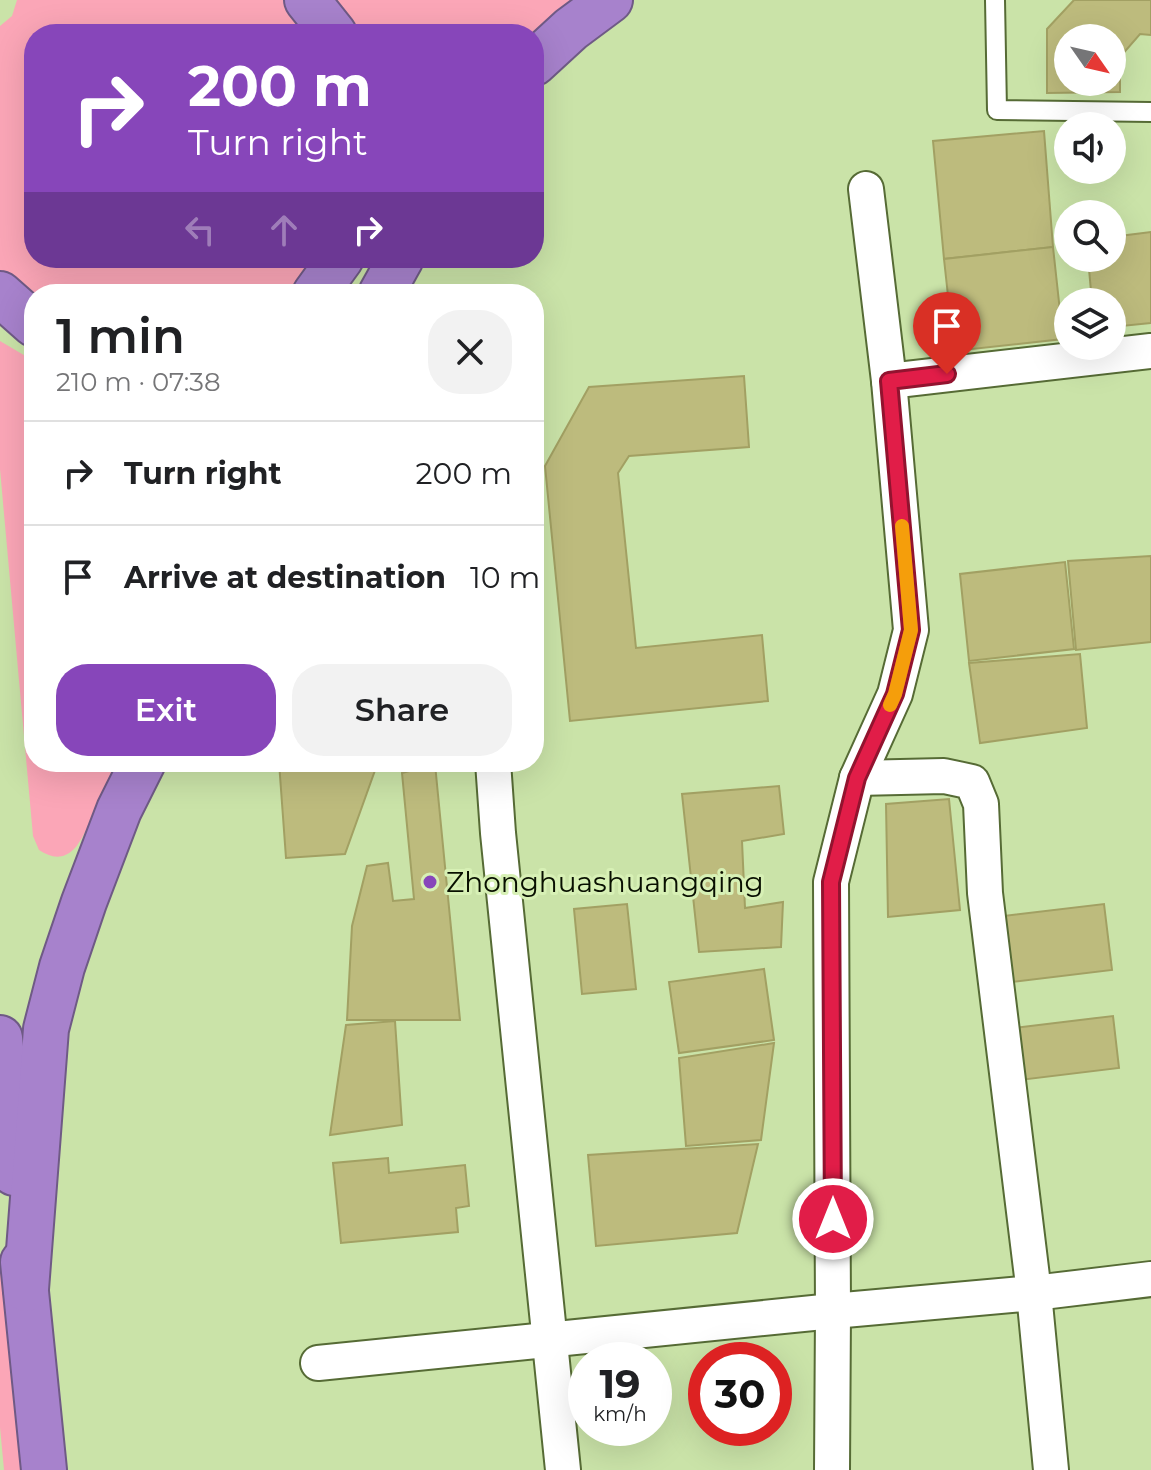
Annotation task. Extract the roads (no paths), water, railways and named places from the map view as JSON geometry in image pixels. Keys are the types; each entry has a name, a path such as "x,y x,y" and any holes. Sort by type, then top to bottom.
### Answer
{"highway":[{"path":"307,0 326,24"},
{"path":"544,54 610,0"},
{"path":"0,294 24,315"},
{"path":"26,1289 46,1029 62,967 84,902 119,810 138,772"},
{"path":"0,1038 44,1470"}],"street":[{"path":"832,1470 831,882 857,778 895,694 911,630 889,381 866,189"},
{"path":"889,381 1151,351"},
{"path":"494,772 563,1470"},
{"path":"857,778 944,776 972,782 981,804 985,893 1034,1293 1051,1470"},
{"path":"318,1363 1151,1279"}],"lane":[{"path":"995,0 997,110 1151,112"}],"place":[{"name":"Zhonghuashuangqing","path":"430,882"}]}
